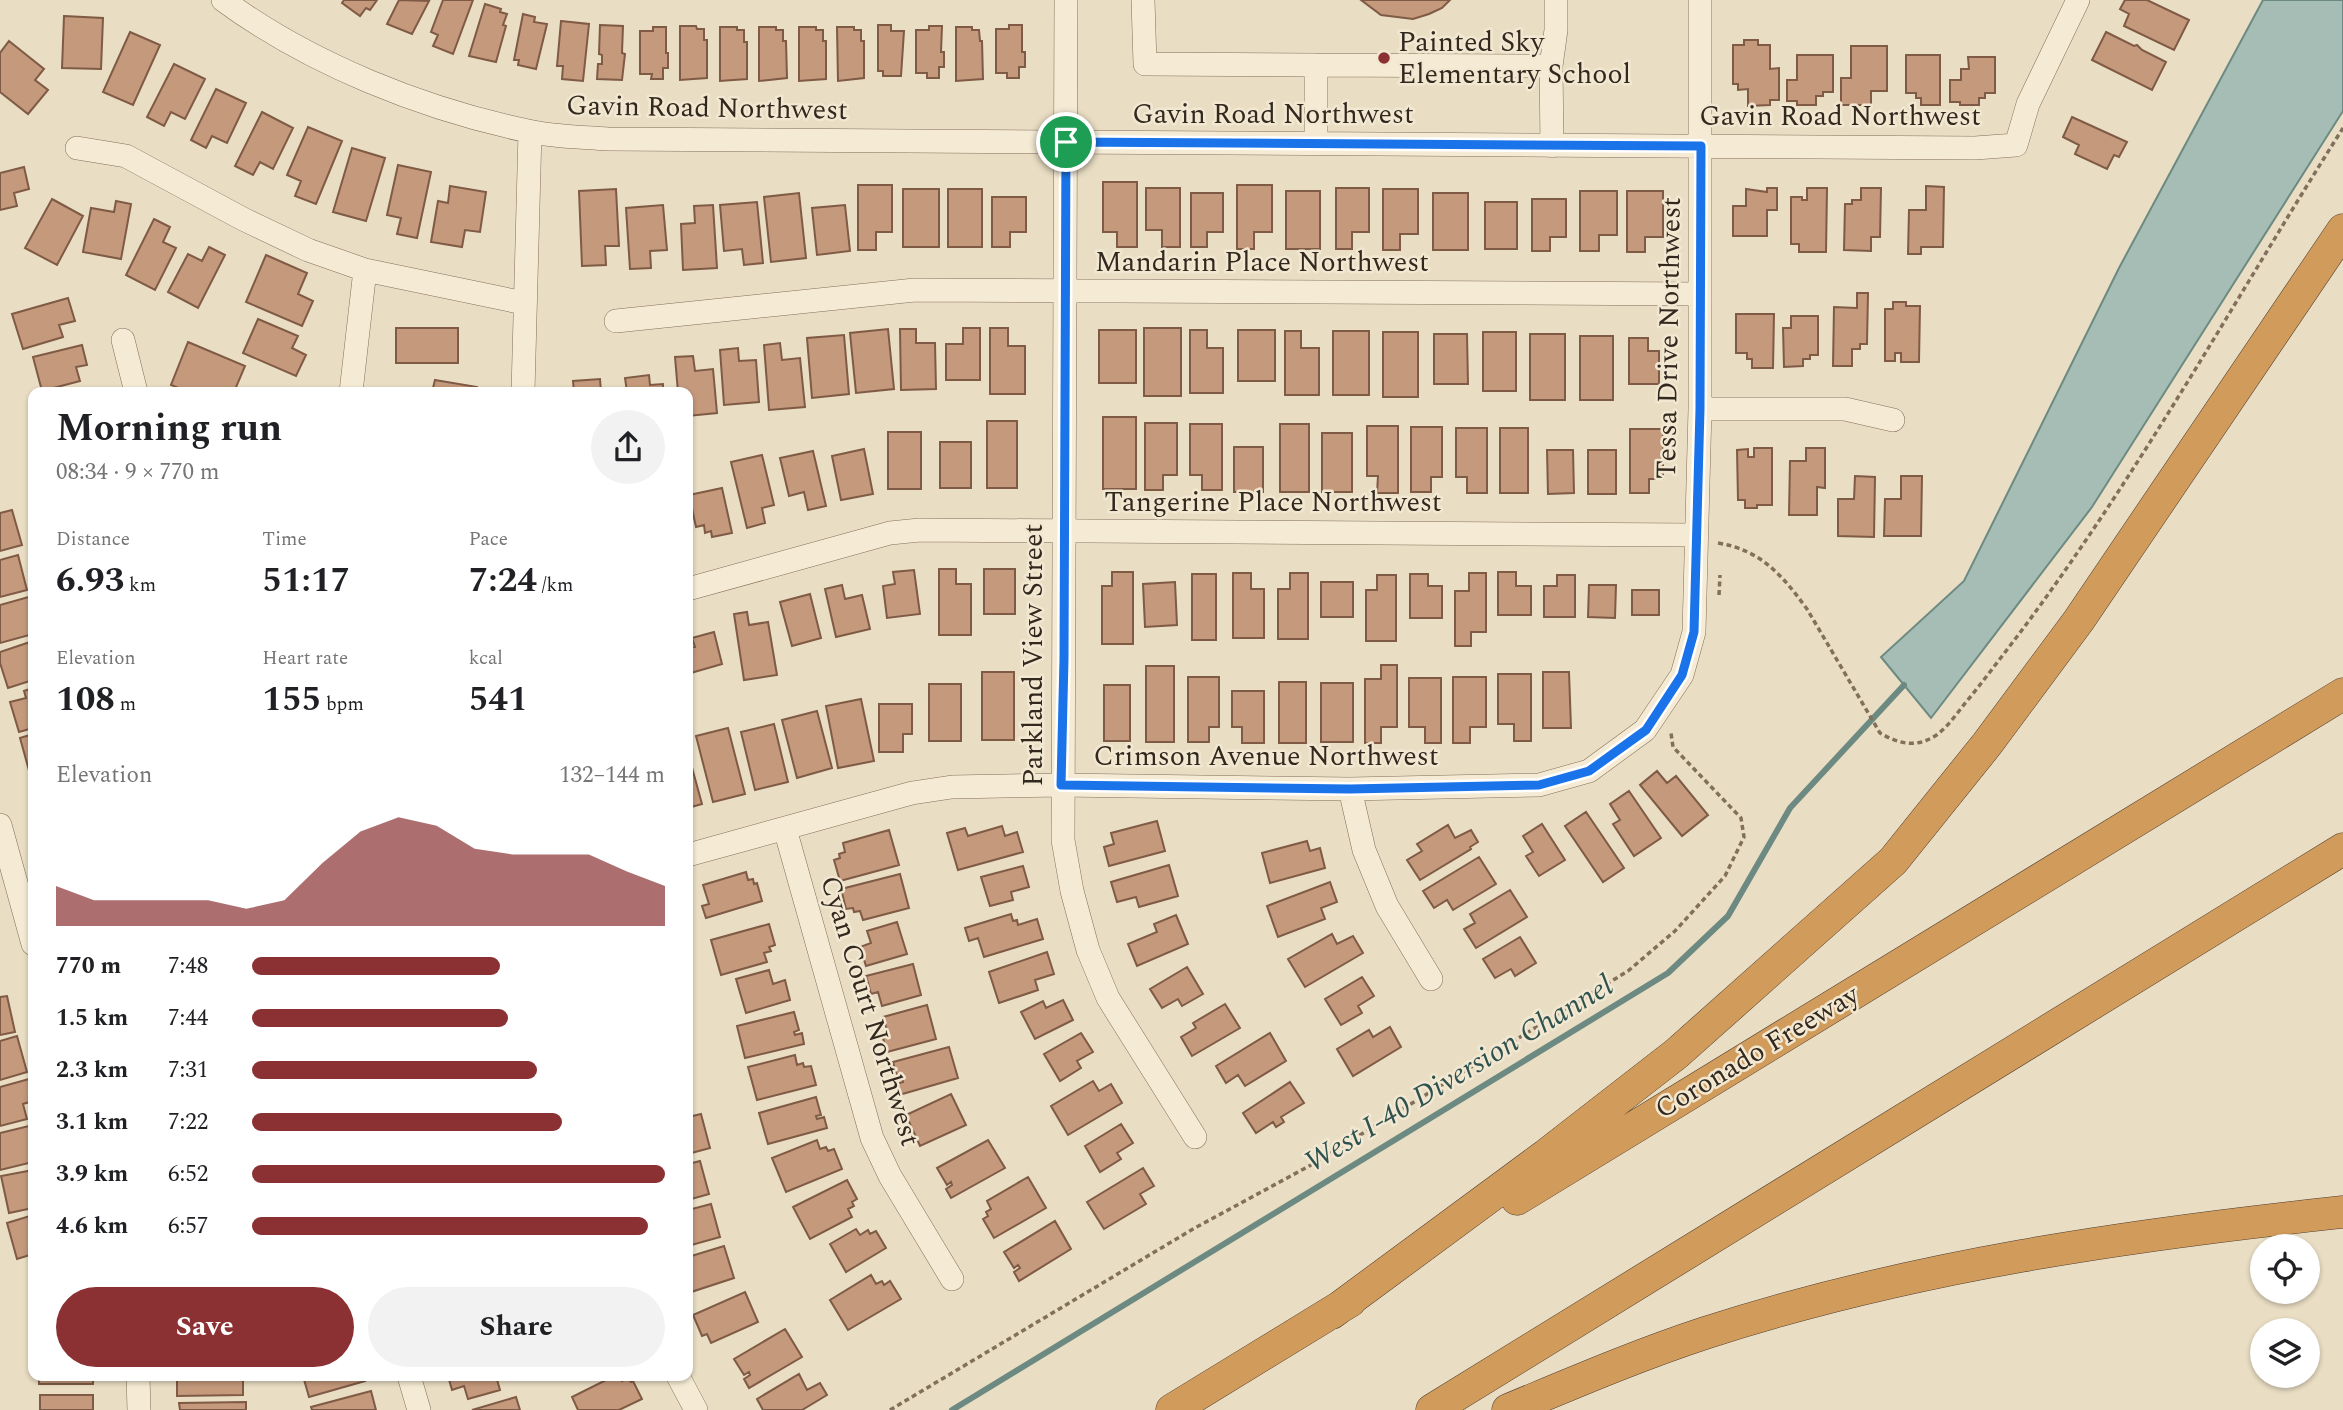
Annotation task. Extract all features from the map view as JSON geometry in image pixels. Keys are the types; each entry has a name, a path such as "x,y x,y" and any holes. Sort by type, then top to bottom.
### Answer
{"highway":[{"path":"1332,1312 1546,1155 1676,1055 1893,861 1987,744 2079,621 2343,230"},
{"name":"Coronado Freeway","path":"1172,1410 2343,694"},
{"path":"1432,1410 2343,849"},
{"path":"1508,1410 1705,1333 1946,1269 2234,1224 2343,1212"}],"street":[{"name":"Gavin Road Northwest","path":"223,0 333,65 433,106 530,132 608,139 1975,148 2016,145 2028,104 2078,0"},
{"name":"Parkland View Street","path":"1066,0 1064,659 1061,785 1063,840 1072,891 1088,950 1108,998 1195,1137"},
{"path":"1143,0 1145,64 1551,66"},
{"path":"1552,146 1551,66 1556,30 1556,0"},
{"name":"Tessa Drive Northwest","path":"1682,675 1694,632 1707,539 1700,409 1700,0"},
{"path":"1316,65 1316,144"},
{"path":"523,387 530,132"},
{"path":"77,149 126,156 243,219 308,250 365,270 524,303"},
{"path":"352,387 365,270"},
{"name":"Mandarin Place Northwest","path":"616,321 915,290 1700,294"},
{"path":"123,340 135,387"},
{"path":"1700,409 1845,409 1893,420"},
{"name":"Tangerine Place Northwest","path":"693,588 890,533 920,530 1707,539"},
{"name":"Crimson Avenue Northwest","path":"693,854 912,793 952,787 1061,785 1350,789 1539,785 1589,771 1646,730 1682,675"},
{"path":"1350,789 1364,850 1387,906 1431,979"},
{"path":"0,825 28,926"},
{"name":"Cyan Court Northwest","path":"785,829 872,1138 890,1176 951,1279"},
{"path":"138,1381 139,1410"},
{"path":"410,1381 419,1410"},
{"path":"681,1381 696,1410"}],"path":[{"path":"1707,539 1737,546 1763,559 1793,590 1880,733 1902,743 1912,744 1937,734 1995,666 2074,558 2176,403 2238,302 2266,250 2343,128"},
{"path":"1707,539 1718,554"},
{"path":"1719,564 1719,597"},
{"path":"890,1410 1193,1229 1323,1157 1628,971 1675,931 1725,876 1744,837 1741,818 1673,747 1672,727"}],"water":[{"path":"2263,0 2343,0 2343,111 2092,507 1931,718 1881,657 1964,581 2119,268"}],"building":[{"path":"344,0 377,0 370,10 366,8 360,16 342,3"},
{"path":"399,0 429,1 412,34 387,24"},
{"path":"443,0 473,0 453,54 433,46 438,35 431,32"},
{"path":"1361,0 1450,0 1442,8 1413,19 1381,15"},
{"path":"2125,0 2147,0 2189,20 2174,50 2124,26 2129,14 2120,9"},
{"path":"485,4 507,14 496,62 469,56"},
{"path":"523,14 535,17 534,22 547,24 536,69 518,65 519,60 514,60"},
{"path":"64,16 103,18 101,69 62,68"},
{"path":"561,21 589,24 583,81 562,79 563,66 557,66"},
{"path":"600,25 623,26 622,53 625,54 622,80 597,79 598,64 602,64 602,55 599,54"},
{"path":"878,25 891,25 891,31 904,31 901,76 883,76 883,71 878,71"},
{"path":"1009,25 1022,25 1025,67 1019,67 1019,78 1007,78 1007,73 996,73 996,29 1009,29"},
{"path":"680,26 704,29 704,40 707,40 707,78 680,80"},
{"path":"929,26 942,26 941,52 944,52 944,67 939,67 939,78 927,78 927,73 916,73 916,30 929,30"},
{"path":"653,27 666,27 668,68 663,68 663,79 651,79 652,74 640,74 640,31 653,31"},
{"path":"720,27 737,27 737,30 744,30 744,42 747,42 747,79 720,81"},
{"path":"759,27 776,27 776,30 783,30 787,78 759,81"},
{"path":"799,27 816,27 816,30 823,30 823,41 826,41 826,79 799,81"},
{"path":"837,27 854,27 854,30 861,30 861,41 864,41 864,78 838,81"},
{"path":"956,27 979,30 983,79 956,81"},
{"path":"130,32 160,45 133,105 103,92"},
{"path":"2106,32 2137,45 2166,62 2152,90 2092,60"},
{"path":"1744,40 1758,40 1758,45 1770,45 1770,69 1779,68 1779,100 1770,100 1770,105 1748,106 1748,89 1738,90 1738,84 1733,84 1733,45 1744,45"},
{"path":"9,41 44,69 35,80 48,90 28,114 0,92 0,53"},
{"path":"1851,46 1887,46 1887,91 1871,91 1871,105 1841,105 1841,78 1851,78"},
{"path":"1797,55 1833,55 1833,92 1823,92 1823,96 1816,96 1816,105 1797,105 1797,101 1787,101 1787,80 1797,80"},
{"path":"1906,55 1940,55 1940,105 1921,105 1921,98 1916,98 1916,93 1906,93"},
{"path":"1968,57 1995,57 1995,93 1985,93 1985,98 1979,98 1979,105 1950,102 1950,80 1961,80 1961,69 1969,69"},
{"path":"174,64 205,79 185,119 171,112 164,126 147,117"},
{"path":"216,89 246,103 227,143 212,136 206,148 191,140"},
{"path":"262,112 293,128 273,169 260,162 253,175 235,166"},
{"path":"2072,117 2127,142 2119,157 2114,155 2107,169 2075,154 2079,145 2063,137"},
{"path":"308,127 342,141 316,204 295,196 301,181 287,175"},
{"path":"352,148 385,158 366,221 333,212"},
{"path":"398,165 431,172 417,238 397,234 401,218 387,215"},
{"path":"24,167 29,189 14,193 17,206 0,210 0,173"},
{"path":"1103,182 1137,182 1137,247 1117,247 1117,232 1103,232"},
{"path":"858,185 892,185 892,232 876,232 876,250 858,250"},
{"path":"1237,185 1272,185 1272,232 1254,232 1254,249 1237,249"},
{"path":"450,186 486,192 480,232 465,230 462,247 431,242 438,201 448,203"},
{"path":"1926,186 1944,187 1943,247 1921,247 1921,254 1908,254 1909,210 1926,210"},
{"path":"1146,188 1180,188 1180,247 1162,247 1162,230 1146,230"},
{"path":"1336,188 1369,188 1369,232 1352,232 1352,249 1336,249"},
{"path":"1767,188 1777,188 1777,210 1767,210 1767,236 1733,236 1733,206 1746,206 1746,189 1767,192"},
{"path":"1807,188 1827,188 1826,252 1799,252 1799,244 1791,244 1791,197 1807,200"},
{"path":"1861,188 1881,188 1880,237 1871,237 1871,251 1844,250 1845,204 1852,204 1852,200 1861,200"},
{"path":"616,189 619,246 605,246 606,265 582,266 579,191"},
{"path":"903,189 939,189 939,247 903,247"},
{"path":"948,189 982,189 982,247 948,247"},
{"path":"1383,189 1418,189 1418,234 1400,234 1400,250 1383,250"},
{"path":"1286,191 1320,191 1320,249 1286,249"},
{"path":"1580,191 1617,191 1617,235 1599,235 1599,251 1580,251"},
{"path":"1627,191 1663,191 1663,237 1645,237 1645,252 1627,252"},
{"path":"799,193 806,258 771,262 764,197"},
{"path":"1191,193 1223,193 1223,232 1207,232 1207,247 1191,247"},
{"path":"1433,193 1468,193 1468,250 1433,250"},
{"path":"992,197 1026,197 1026,232 1010,232 1010,247 992,247"},
{"path":"52,199 83,216 57,265 25,248"},
{"path":"1532,199 1566,199 1566,237 1550,237 1550,251 1532,251"},
{"path":"116,201 131,204 121,259 83,252 91,208 114,212"},
{"path":"757,202 763,263 744,265 742,249 724,251 720,205"},
{"path":"1485,202 1517,202 1517,249 1485,249"},
{"path":"663,205 667,250 650,251 651,268 630,269 626,208"},
{"path":"713,205 717,268 683,270 681,224 695,223 694,206"},
{"path":"845,205 850,251 817,255 812,208"},
{"path":"154,219 170,227 163,242 176,248 155,290 126,275"},
{"path":"209,247 225,255 198,308 168,292 188,254 202,261"},
{"path":"266,255 307,273 298,294 313,301 302,326 246,302"},
{"path":"1857,293 1868,293 1867,344 1860,344 1860,349 1852,349 1852,366 1833,366 1834,307 1857,308"},
{"path":"68,298 75,321 59,325 63,337 23,349 12,314"},
{"path":"1893,302 1920,306 1919,362 1901,362 1901,353 1895,353 1895,361 1885,361 1885,309 1893,309"},
{"path":"1736,314 1774,314 1773,368 1752,368 1752,359 1747,359 1747,353 1736,353"},
{"path":"1791,316 1818,316 1818,355 1803,359 1803,366 1784,367 1783,328 1791,328"},
{"path":"258,319 298,336 292,348 306,355 296,376 243,353"},
{"path":"396,328 458,328 458,363 396,363"},
{"path":"963,328 980,328 980,380 946,380 946,344 963,344"},
{"path":"990,328 1008,328 1008,346 1025,346 1025,394 990,394"},
{"path":"1144,328 1181,328 1181,396 1144,396"},
{"path":"888,329 894,389 856,393 850,333"},
{"path":"900,329 916,329 916,343 935,343 936,389 901,390"},
{"path":"1099,330 1136,330 1136,383 1099,383"},
{"path":"1190,330 1207,330 1207,348 1223,348 1223,393 1190,393"},
{"path":"1238,330 1275,330 1275,381 1238,381"},
{"path":"1285,331 1301,331 1301,348 1319,348 1319,395 1285,395"},
{"path":"1333,331 1369,331 1369,395 1333,395"},
{"path":"1383,332 1418,332 1418,397 1383,397"},
{"path":"1483,332 1516,332 1516,391 1483,391"},
{"path":"1434,334 1467,334 1468,384 1434,384"},
{"path":"1530,334 1565,334 1565,400 1530,400"},
{"path":"844,335 849,394 812,398 807,338"},
{"path":"1580,336 1613,336 1613,400 1580,400"},
{"path":"1629,338 1648,338 1648,351 1659,351 1659,384 1629,384"},
{"path":"188,342 245,366 236,387 171,385"},
{"path":"780,343 782,360 800,358 805,407 769,410 764,345"},
{"path":"82,345 87,365 76,367 80,381 57,387 41,387 33,357"},
{"path":"738,348 739,361 756,360 759,402 724,405 720,350"},
{"path":"693,356 695,371 713,369 717,413 693,415 693,387 678,387 675,357"},
{"path":"649,375 650,385 663,384 663,387 626,387 625,378"},
{"path":"600,379 601,387 574,387 573,381"},
{"path":"435,380 477,387 433,387"},
{"path":"1103,417 1136,417 1136,489 1103,489"},
{"path":"987,421 1017,421 1017,488 987,488"},
{"path":"1145,423 1177,423 1177,475 1163,475 1163,490 1145,490"},
{"path":"1190,424 1222,424 1222,490 1202,490 1202,475 1190,475"},
{"path":"1280,424 1309,424 1309,492 1280,492"},
{"path":"1367,426 1398,426 1398,493 1377,493 1378,476 1367,476"},
{"path":"1411,427 1442,427 1442,477 1431,477 1431,492 1411,492"},
{"path":"1456,428 1487,428 1487,493 1467,493 1467,477 1456,477"},
{"path":"1500,428 1528,428 1528,493 1500,493"},
{"path":"1630,429 1663,429 1663,479 1649,479 1649,493 1630,493"},
{"path":"888,432 921,432 921,489 888,489"},
{"path":"1322,433 1352,433 1352,492 1322,492"},
{"path":"940,442 971,442 971,488 940,488"},
{"path":"1234,447 1263,447 1263,492 1234,492"},
{"path":"1754,448 1772,448 1772,505 1745,508 1745,500 1738,500 1737,450 1748,449 1748,457 1754,457"},
{"path":"1806,448 1825,448 1825,488 1817,487 1817,515 1789,515 1790,461 1806,461"},
{"path":"864,449 873,494 841,500 832,456"},
{"path":"1547,450 1573,450 1574,493 1548,494"},
{"path":"1588,450 1616,450 1616,494 1588,494"},
{"path":"813,451 826,506 808,510 804,492 789,496 780,458"},
{"path":"762,455 774,505 762,508 765,523 747,528 731,462"},
{"path":"1855,476 1875,477 1874,537 1838,536 1838,499 1854,499"},
{"path":"1901,476 1922,476 1921,536 1884,536 1885,499 1901,499"},
{"path":"722,488 732,533 712,537 711,531 705,533 704,525 696,527 693,494"},
{"path":"12,510 22,545 0,551 0,513"},
{"path":"18,555 27,590 0,597 0,560"},
{"path":"939,569 956,569 956,584 971,584 971,635 939,635"},
{"path":"984,569 1015,569 1015,614 984,614"},
{"path":"914,570 920,614 887,618 883,586 895,584 893,572"},
{"path":"1112,572 1133,572 1133,644 1102,644 1102,586 1112,586"},
{"path":"1498,572 1516,572 1516,586 1531,586 1531,615 1498,615"},
{"path":"1233,573 1251,573 1251,589 1264,589 1264,638 1233,638"},
{"path":"1290,573 1308,573 1308,639 1278,639 1278,589 1290,589"},
{"path":"1469,573 1486,573 1486,632 1471,632 1471,646 1455,646 1455,591 1469,591"},
{"path":"1192,574 1216,574 1216,640 1192,640"},
{"path":"1410,574 1428,574 1428,586 1442,586 1442,618 1410,618"},
{"path":"1377,575 1396,575 1396,641 1366,641 1366,590 1377,590"},
{"path":"1557,575 1575,575 1575,617 1544,617 1544,586 1557,586"},
{"path":"1175,582 1177,625 1145,627 1143,584"},
{"path":"1321,582 1353,582 1353,617 1321,617"},
{"path":"842,585 845,599 862,595 870,629 836,637 825,589"},
{"path":"1589,585 1616,585 1615,618 1588,617"},
{"path":"1632,590 1659,590 1659,615 1632,615"},
{"path":"810,594 821,638 792,646 780,602"},
{"path":"28,597 28,635 0,643 0,605"},
{"path":"747,612 749,625 768,622 777,675 744,680 734,614"},
{"path":"714,632 722,664 693,672 693,638"},
{"path":"28,643 28,682 8,688 0,663 0,652"},
{"path":"1381,665 1397,665 1397,727 1381,727 1381,743 1365,743 1365,679 1381,679"},
{"path":"1146,666 1174,666 1174,742 1146,742"},
{"path":"982,672 1014,672 1014,740 982,740"},
{"path":"1543,672 1569,672 1571,728 1543,728"},
{"path":"1498,674 1531,674 1531,741 1514,741 1514,724 1498,724"},
{"path":"1188,677 1219,677 1219,727 1209,727 1209,742 1188,742"},
{"path":"1453,677 1486,677 1486,727 1470,727 1470,743 1453,743"},
{"path":"1409,678 1441,678 1441,743 1425,743 1425,727 1409,727"},
{"path":"1279,682 1306,682 1306,743 1279,743"},
{"path":"1321,683 1353,683 1353,742 1321,742"},
{"path":"929,684 961,684 961,741 929,741"},
{"path":"1104,685 1130,685 1130,741 1104,741"},
{"path":"28,690 28,729 19,732 10,702 26,698 24,691"},
{"path":"1232,691 1264,691 1264,743 1242,743 1242,727 1232,727"},
{"path":"861,699 874,761 838,768 826,706"},
{"path":"879,704 912,704 912,734 903,734 903,752 879,752"},
{"path":"817,711 832,768 797,778 782,720"},
{"path":"774,724 788,782 755,790 741,732"},
{"path":"728,728 745,794 713,802 696,736"},
{"path":"28,736 28,767 20,738"},
{"path":"693,771 702,804 693,807"},
{"path":"1657,771 1667,783 1676,776 1708,815 1682,836 1640,785"},
{"path":"1629,791 1661,838 1634,856 1613,824 1620,820 1610,804"},
{"path":"1586,812 1624,868 1603,882 1565,826"},
{"path":"1157,821 1165,851 1109,866 1104,847 1114,844 1111,833"},
{"path":"1542,824 1565,860 1539,876 1526,856 1533,852 1523,836"},
{"path":"1448,825 1455,838 1471,830 1478,842 1420,880 1407,860 1422,851 1417,844"},
{"path":"1002,826 1005,836 1017,832 1023,852 958,870 947,833 965,828 968,836"},
{"path":"889,830 899,865 840,881 834,860 845,852 843,843"},
{"path":"1307,841 1310,851 1320,848 1325,868 1270,883 1262,853"},
{"path":"1479,857 1496,884 1453,910 1447,900 1434,908 1423,891"},
{"path":"1169,865 1178,896 1139,907 1136,897 1117,902 1111,882"},
{"path":"1023,866 1029,887 1011,892 1013,900 990,906 981,877"},
{"path":"746,872 748,880 753,879 754,884 757,883 762,901 706,918 702,906 709,904 703,885"},
{"path":"900,874 909,908 863,920 860,911 846,909 841,889"},
{"path":"1330,882 1337,902 1321,908 1325,919 1278,937 1267,906"},
{"path":"1510,890 1527,917 1476,948 1464,929 1475,923 1470,914"},
{"path":"1011,914 1018,925 1037,919 1043,939 984,957 978,938 969,941 965,928"},
{"path":"1176,915 1188,944 1137,966 1128,944 1157,932 1154,924"},
{"path":"897,922 907,954 866,966 860,947 871,943 867,931"},
{"path":"769,924 775,945 769,947 771,951 764,953 767,962 721,975 711,940"},
{"path":"1332,934 1337,944 1353,936 1363,953 1305,987 1288,959"},
{"path":"1520,937 1536,963 1515,976 1511,969 1495,978 1483,959"},
{"path":"1047,952 1054,974 1035,980 1038,990 999,1003 989,972"},
{"path":"913,964 921,995 882,1006 878,992 871,994 866,976"},
{"path":"1187,967 1203,994 1182,1006 1178,999 1162,1008 1150,989"},
{"path":"769,970 773,984 785,980 790,1000 746,1013 736,979"},
{"path":"1362,977 1374,996 1358,1006 1362,1013 1341,1025 1325,999"},
{"path":"7,996 15,1032 0,1035 0,997"},
{"path":"1063,1000 1073,1020 1035,1039 1021,1012 1043,1001 1046,1008"},
{"path":"1225,1004 1240,1028 1192,1056 1181,1037 1196,1028 1193,1023"},
{"path":"927,1005 936,1039 887,1052 882,1035 888,1033 883,1017"},
{"path":"794,1012 799,1030 794,1032 795,1035 802,1033 804,1044 745,1058 737,1026"},
{"path":"1390,1027 1401,1047 1353,1076 1337,1049 1369,1030 1373,1037"},
{"path":"1081,1033 1093,1052 1077,1061 1081,1068 1060,1081 1044,1054"},
{"path":"1270,1033 1286,1061 1245,1086 1238,1075 1226,1083 1216,1066"},
{"path":"17,1036 27,1072 0,1080 0,1041"},
{"path":"949,1047 958,1078 899,1095 896,1084 903,1082 902,1079 898,1080 893,1062"},
{"path":"795,1055 797,1065 803,1063 804,1067 811,1066 816,1085 757,1100 748,1067"},
{"path":"28,1079 28,1102 23,1104 27,1119 0,1126 0,1087"},
{"path":"1093,1081 1099,1091 1111,1084 1122,1103 1068,1135 1051,1106"},
{"path":"1290,1082 1304,1103 1281,1117 1284,1122 1276,1127 1273,1122 1256,1133 1243,1113"},
{"path":"951,1094 966,1125 920,1146 906,1115"},
{"path":"816,1097 821,1115 816,1116 817,1119 824,1117 827,1128 768,1144 759,1113"},
{"path":"701,1114 710,1148 693,1153 693,1116"},
{"path":"1121,1124 1133,1143 1117,1153 1121,1159 1100,1172 1085,1146"},
{"path":"28,1126 28,1163 0,1170 0,1133"},
{"path":"817,1140 820,1149 834,1149 842,1169 786,1192 772,1158"},
{"path":"988,1140 1005,1168 951,1198 946,1189 952,1185 951,1182 947,1185 937,1168"},
{"path":"700,1161 709,1194 693,1199 693,1163"},
{"path":"1143,1168 1154,1186 1140,1194 1146,1204 1104,1229 1087,1202"},
{"path":"28,1171 28,1209 9,1213 1,1176"},
{"path":"1028,1177 1046,1208 994,1238 983,1219 991,1209 987,1201"},
{"path":"847,1180 857,1199 852,1202 854,1206 848,1209 852,1217 810,1239 793,1207"},
{"path":"711,1204 720,1237 693,1245 693,1209"},
{"path":"28,1217 28,1256 17,1259 7,1223"},
{"path":"1055,1221 1071,1249 1019,1281 1014,1272 1020,1268 1018,1265 1014,1268 1004,1252"},
{"path":"856,1229 860,1235 868,1230 870,1234 876,1231 886,1248 846,1272 830,1244"},
{"path":"724,1246 734,1278 693,1291 693,1255"},
{"path":"871,1275 876,1284 882,1281 884,1285 890,1281 901,1299 848,1330 830,1300"},
{"path":"745,1292 758,1322 711,1343 707,1334 702,1336 693,1315"},
{"path":"785,1329 802,1357 749,1388 744,1379 750,1375 749,1372 744,1375 734,1359"},
{"path":"799,1374 807,1390 820,1383 827,1395 802,1410 763,1410 757,1399"},
{"path":"39,1381 93,1381 93,1384 39,1384"},
{"path":"177,1381 243,1381 243,1395 177,1396"},
{"path":"304,1381 365,1381 309,1397"},
{"path":"449,1381 497,1381 500,1390 468,1399 464,1386 452,1390"},
{"path":"604,1381 633,1381 642,1399 619,1410 578,1410 572,1397"},
{"path":"371,1391 376,1410 312,1410 311,1407"},
{"path":"40,1395 93,1395 93,1410 40,1410"},
{"path":"516,1397 520,1410 472,1410"},
{"path":"246,1402 246,1410 180,1410 179,1403"}],"waterway":[{"name":"West I-40 Diversion Channel","path":"952,1410 1668,973 1728,916 1790,808 1904,685"}],"place":[{"name":"Painted Sky Elementary School","path":"1384,58"}],"route":[{"path":"1066,142 1701,146 1700,409 1694,632 1682,675 1646,730 1589,771 1539,785 1350,789 1061,785 1066,418 1066,142"}]}
